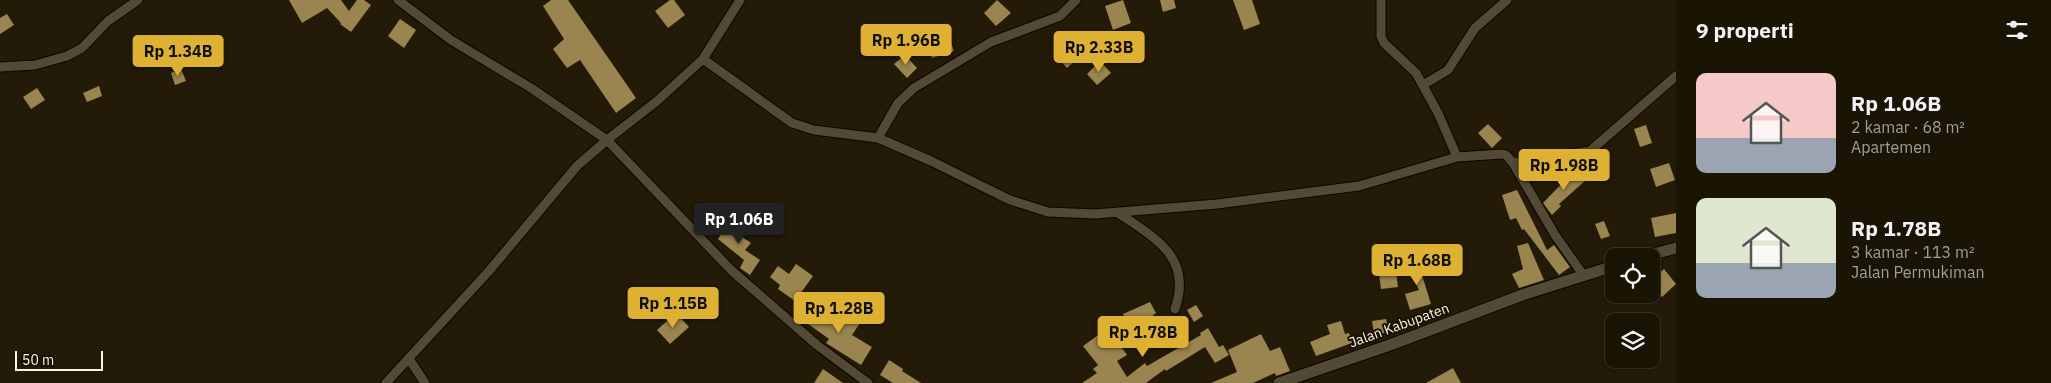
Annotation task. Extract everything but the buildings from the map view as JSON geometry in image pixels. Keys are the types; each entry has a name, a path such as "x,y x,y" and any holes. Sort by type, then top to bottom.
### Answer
{"street":[{"path":"0,67 36,65 67,56 82,48 108,21 138,0"},
{"path":"398,0 451,40 532,88 607,140 731,270 817,345 868,383"},
{"path":"386,383 490,271 577,166 657,101 703,59 740,0"},
{"path":"878,138 898,103 914,88 990,42 1060,16 1076,0"},
{"path":"1381,0 1381,36 1384,44 1412,68 1423,85 1445,126 1457,157"},
{"path":"1423,85 1448,70 1475,28 1507,0"},
{"path":"703,59 792,123 814,130 878,138 931,161 1010,200 1048,212 1095,214 1217,204 1359,186 1457,157 1502,154 1514,162 1555,235 1584,276"},
{"path":"1514,162 1590,151 1676,76"},
{"path":"1116,212 1160,242 1174,260 1180,278 1180,294 1175,309"},
{"path":"1660,252 1676,248"},
{"name":"Jalan Kabupaten","path":"1279,383 1390,345 1525,294 1605,269"},
{"path":"409,359 425,383"}]}
